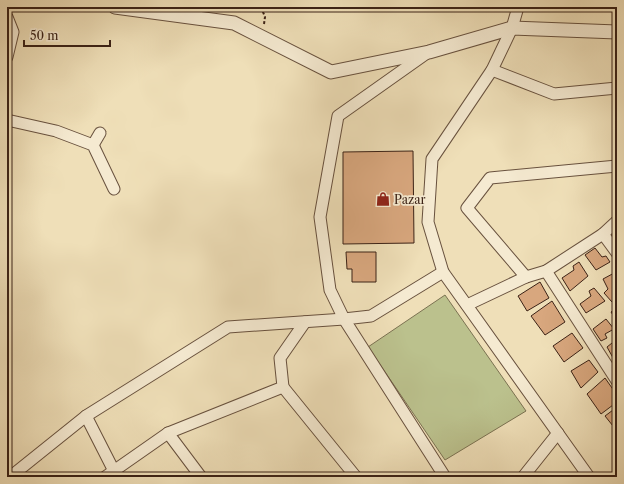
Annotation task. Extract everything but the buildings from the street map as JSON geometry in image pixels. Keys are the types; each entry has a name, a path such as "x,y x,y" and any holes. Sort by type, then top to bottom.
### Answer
{"street":[{"path":"115,7 234,23 331,72 429,52 512,28 617,32"},
{"path":"518,7 512,28 492,70 432,158 428,222 443,272 590,477"},
{"path":"7,17 13,32 7,57"},
{"path":"429,52 338,116 320,217 330,290 344,319 445,477"},
{"path":"492,70 554,94 617,88"},
{"path":"7,120 56,131 93,145 114,189"},
{"path":"93,145 100,133"},
{"path":"526,277 467,208 490,178 617,166"},
{"path":"467,305 526,277 546,271 603,234 617,221"},
{"path":"603,234 617,254"},
{"path":"546,271 617,381"},
{"path":"10,477 86,416 228,327 371,316 443,272"},
{"path":"305,322 280,358 283,387 356,477"},
{"path":"86,416 109,474 168,433 283,387"},
{"path":"168,433 201,477"},
{"path":"524,477 558,433"}],"path":[{"path":"261,7 265,17 262,37"}],"green space":[{"path":"445,295 526,411 445,460 368,347"}],"place":[{"name":"Pazar","path":"383,199"}]}
